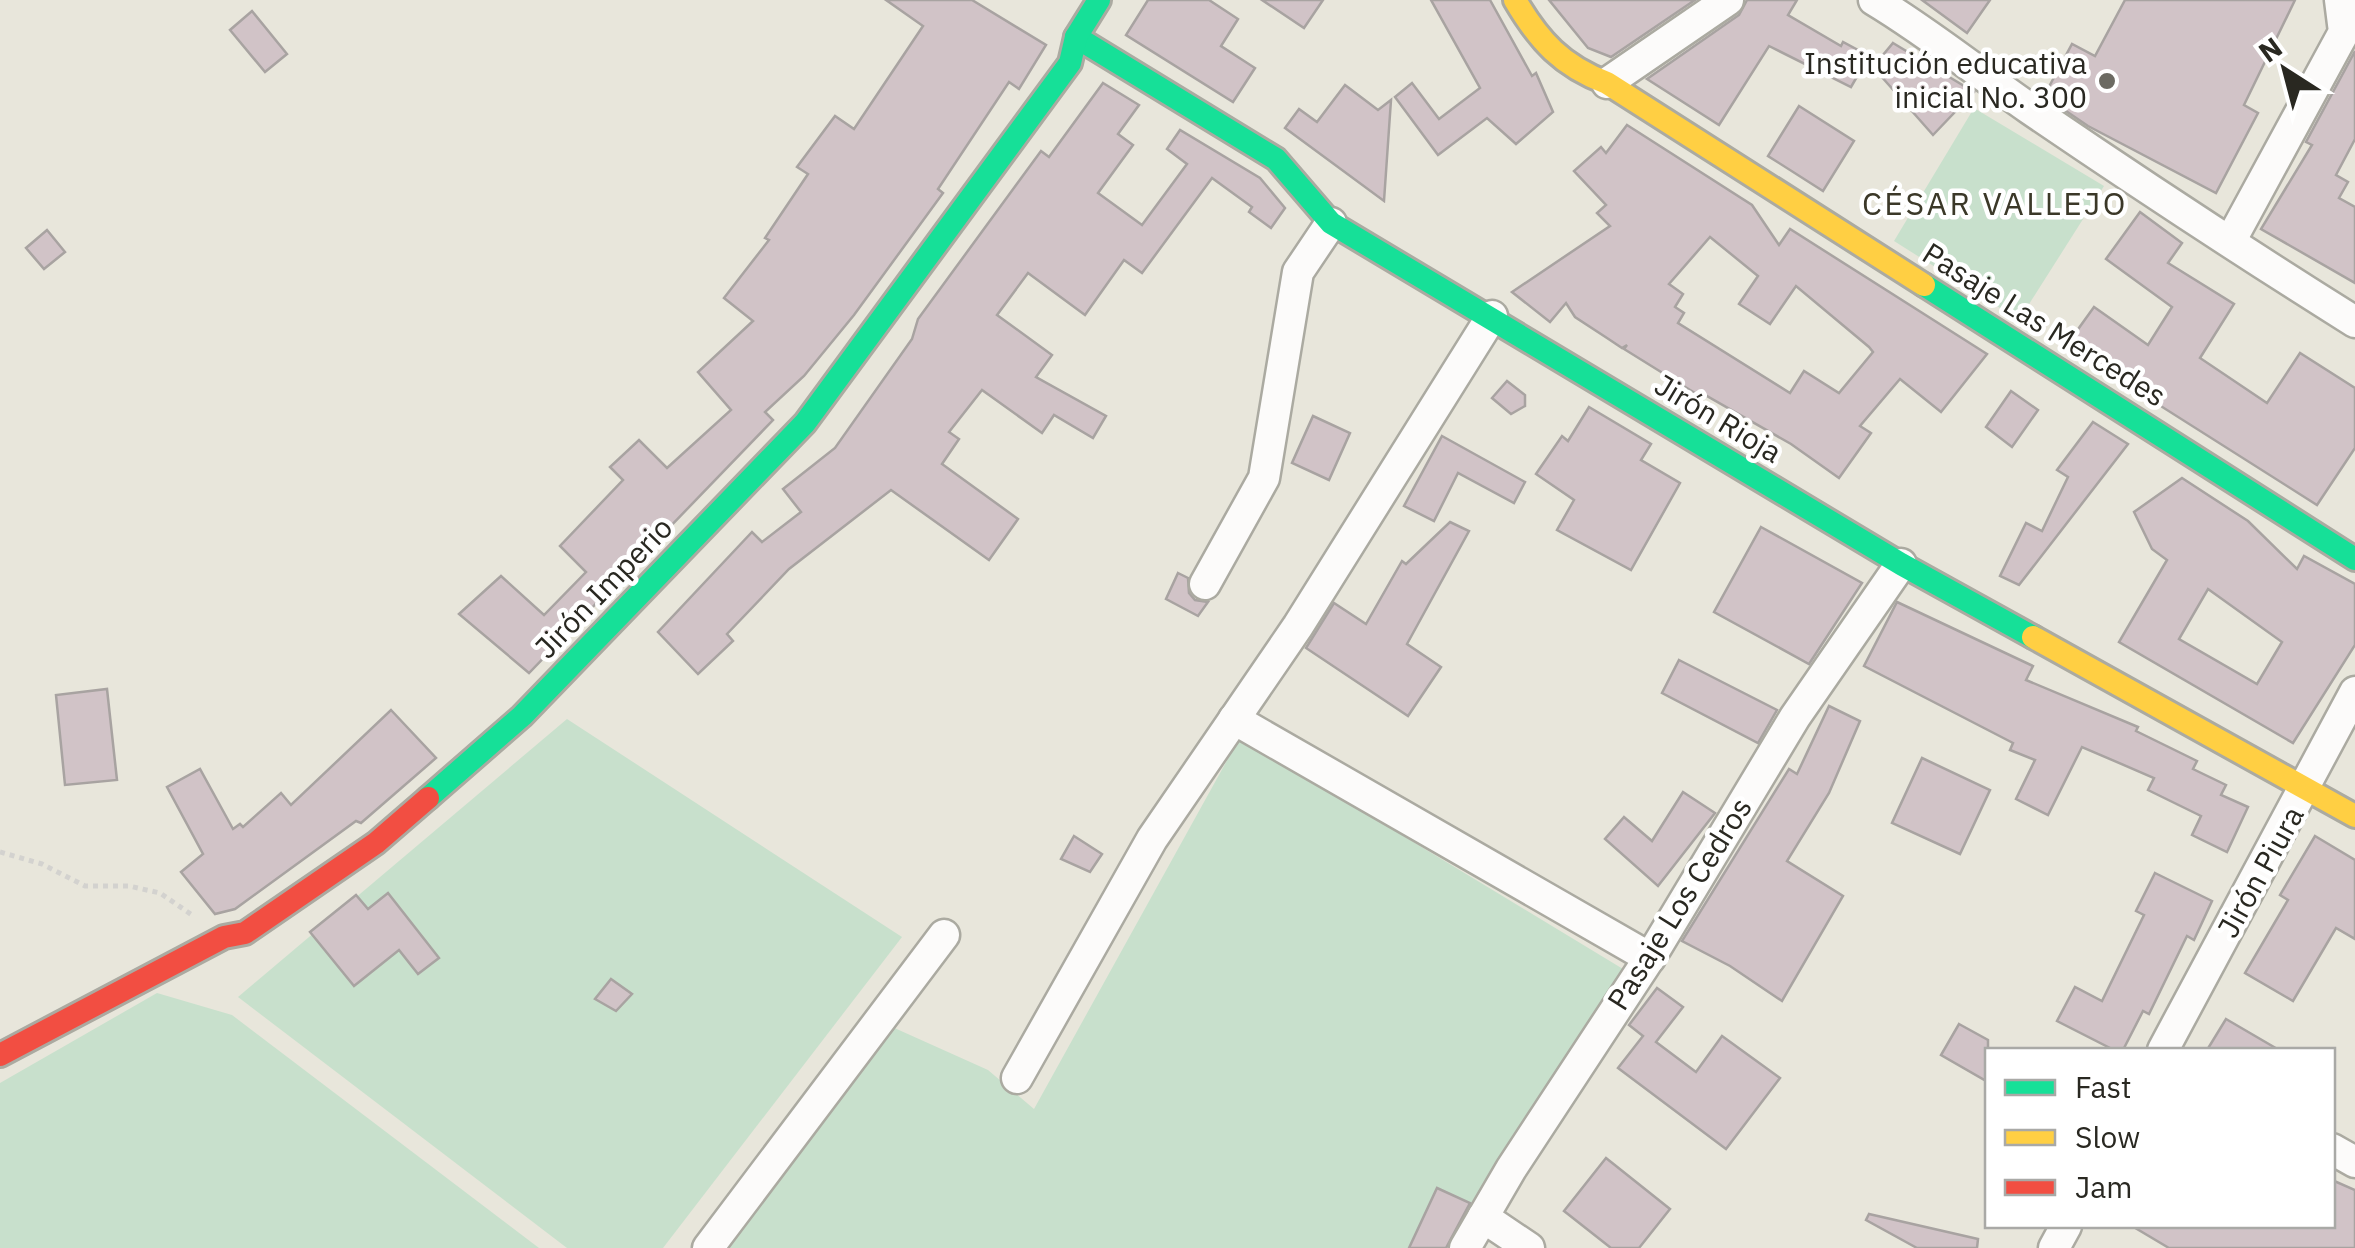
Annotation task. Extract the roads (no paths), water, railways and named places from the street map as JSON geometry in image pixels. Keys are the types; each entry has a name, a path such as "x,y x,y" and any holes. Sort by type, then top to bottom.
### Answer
{"street":[{"name":"Jirón Imperio","path":"0,1055 224,937 246,933 376,843 522,716 805,423 1070,63 1076,37 1099,0"},
{"name":"Pasaje Las Mercedes","path":"1515,0 1547,53 1576,72 1607,83 2355,558"},
{"path":"1607,83 1728,0"},
{"path":"1874,0 1932,35 2001,88 2142,185 2355,322"},
{"path":"2231,240 2344,32 2340,0"},
{"name":"Jirón Rioja","path":"1076,37 1276,158 1331,223 1901,564 2355,816"},
{"path":"1205,584 1264,478 1298,272 1331,223"},
{"path":"1017,1078 1152,838 1404,462 1492,316"},
{"name":"Pasaje Los Cedros","path":"1464,1248 1650,958 1795,717 1901,564"},
{"name":"Jirón Piura","path":"2165,1048 2307,789 2355,692"},
{"path":"1234,720 1650,958"},
{"path":"708,1248 944,935"},
{"path":"1483,1217 1529,1248"}],"place":[{"name":"Institución educativa inicial No. 300","path":"2107,81"}],"district":[{"name":"CÉSAR VALLEJO","path":"1995,204"}]}
